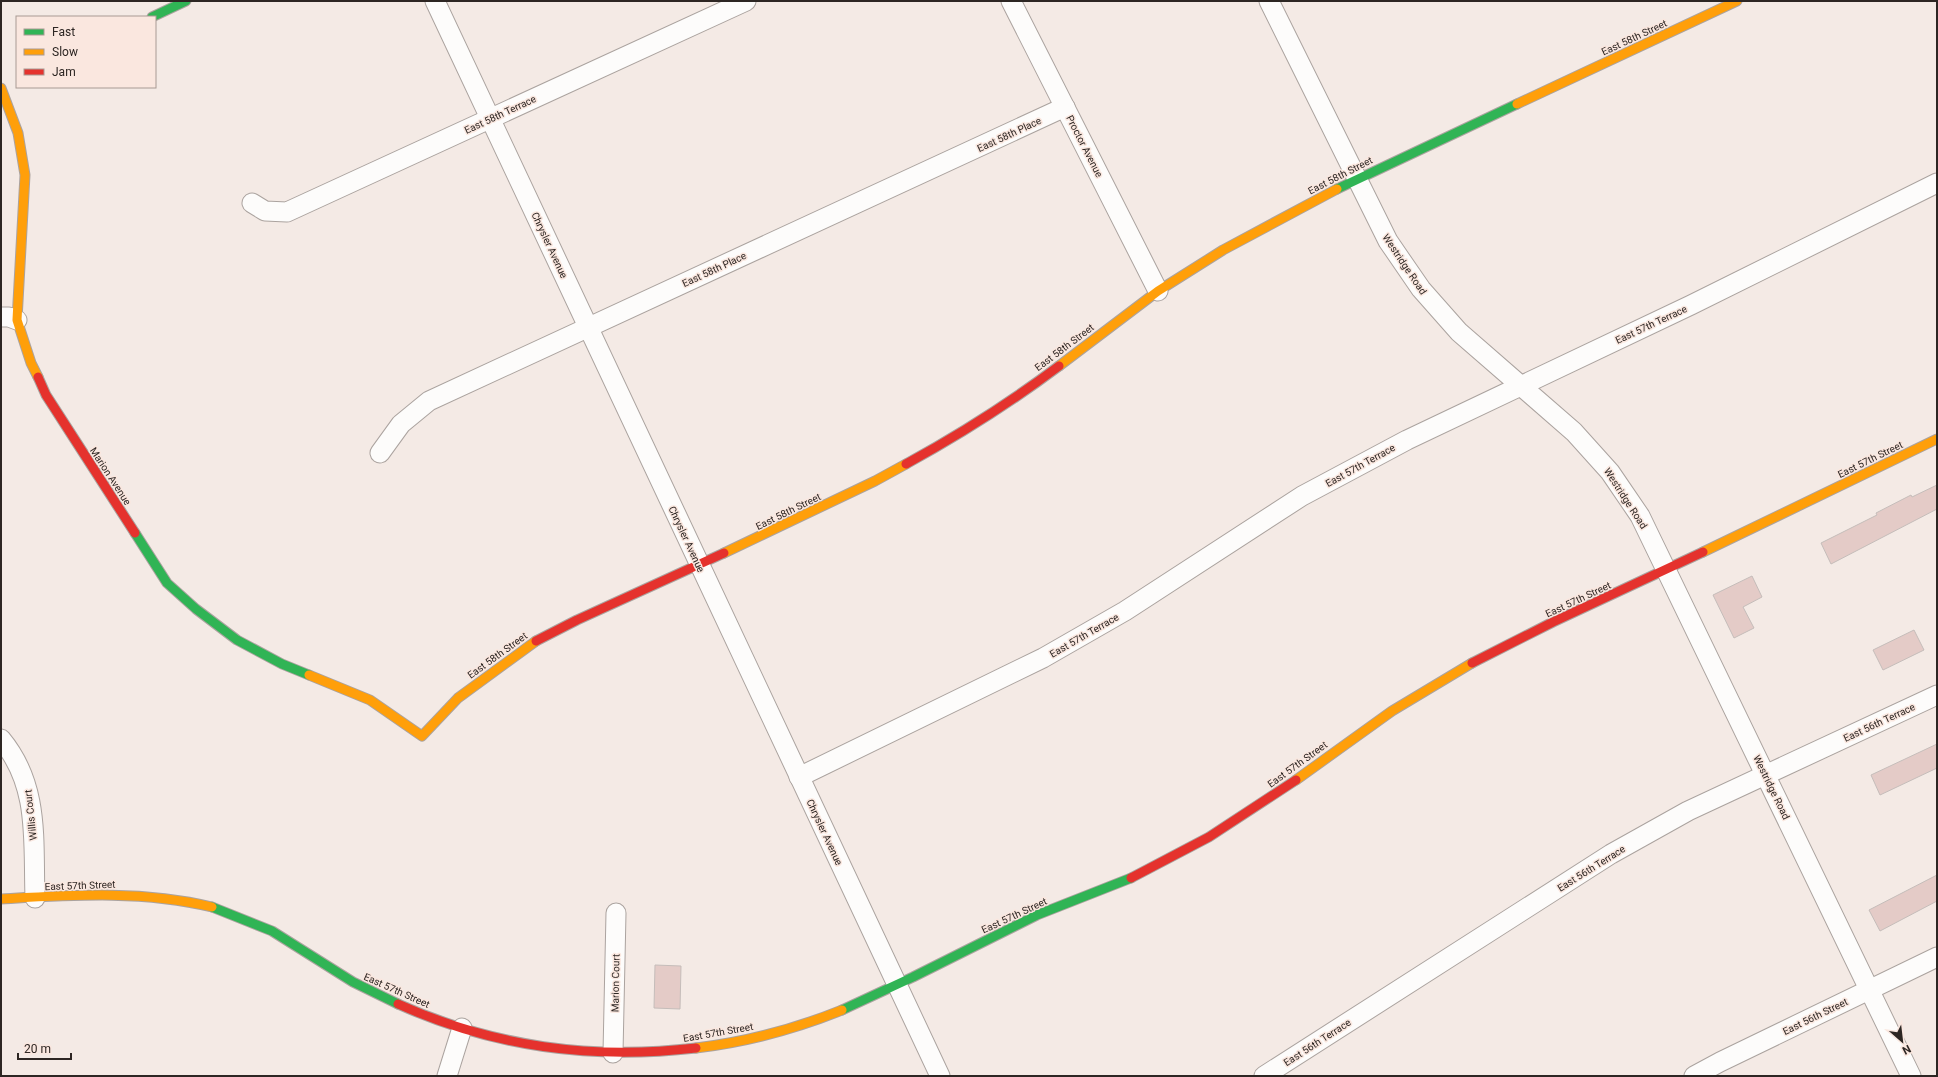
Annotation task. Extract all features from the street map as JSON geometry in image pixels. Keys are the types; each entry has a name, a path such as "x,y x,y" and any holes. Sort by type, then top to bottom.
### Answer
{"street":[{"path":"154,16 186,1"},
{"name":"Chrysler Avenue","path":"435,1 940,1076"},
{"name":"East 58th Terrace","path":"252,203 265,211 287,212 746,1"},
{"name":"Proctor Avenue","path":"1012,1 1158,291"},
{"name":"Westridge Road","path":"1270,1 1356,179 1388,241 1421,289 1459,332 1574,432 1610,472 1640,516 1911,1076"},
{"name":"East 58th Street","path":"422,736 458,698 530,644 577,620 699,565 875,481 944,443 1028,389 1158,291 1223,250 1356,179 1738,1"},
{"path":"1,88 12,82"},
{"name":"Marion Avenue","path":"1,88 18,133 25,175 9,319 46,395 168,583 196,609 237,640 282,664 370,700 422,736"},
{"name":"East 58th Place","path":"380,453 401,424 429,401 1065,107"},
{"name":"East 57th Terrace","path":"799,777 1043,658 1125,611 1302,496 1407,440 1691,305 1937,183"},
{"name":"East 57th Street","path":"35,898 110,894 143,895 176,899 209,906 241,917 271,931 356,983 408,1009 462,1028 518,1042 576,1051 613,1053 672,1051 730,1043 794,1027 842,1010 1043,912 1127,880 1194,846 1258,806 1366,727 1438,681 1513,641 1667,570 1937,439"},
{"name":"East 56th Terrace","path":"1264,1076 1611,854 1688,811 1766,776 1937,695"},
{"name":"Willis Court","path":"1,739 20,766 28,789 32,814 35,898"},
{"path":"1,899 35,898"},
{"name":"Marion Court","path":"613,1053 616,913"},
{"name":"East 56th Street","path":"1694,1076 1937,957"},
{"path":"447,1076 462,1028"}],"building":[{"path":"1937,485 1937,509 1831,564 1821,543 1877,515 1876,513 1911,495 1912,497"},
{"path":"1752,576 1762,597 1743,607 1754,628 1734,638 1713,595"},
{"path":"1914,630 1924,650 1883,670 1873,650"},
{"path":"1937,744 1937,768 1880,795 1871,775"},
{"path":"1937,875 1937,901 1880,931 1869,910"},
{"path":"655,965 681,966 680,1009 654,1008"}],"traffic: fast":[{"path":"154,16 186,1"},
{"path":"1337,189 1517,104"},
{"path":"135,533 167,583 196,609 237,640 282,664 309,675"},
{"path":"842,1010 913,977 1037,915 1131,878"},
{"path":"212,907 272,931 353,982 398,1004"}],"traffic: slow":[{"path":"1517,104 1737,1"},
{"path":"1,88 18,133 25,175 17,320 31,363 38,377"},
{"path":"1059,366 1158,291 1223,250 1337,189"},
{"path":"1703,552 1937,439"},
{"path":"724,553 875,481 906,464"},
{"path":"309,675 370,700 422,736 458,698 536,641"},
{"path":"1296,780 1392,711 1472,663"},
{"path":"1,899 107,895 159,898 212,907"},
{"path":"696,1048 770,1034 789,1029 842,1010"}],"traffic: jam":[{"path":"906,464 946,442 984,418 1059,366"},
{"path":"38,377 46,395 135,533"},
{"path":"1472,663 1553,622 1703,552"},
{"path":"536,641 577,620 724,553"},
{"path":"1131,878 1209,837 1296,780"},
{"path":"398,1004 434,1019 470,1031 544,1047 581,1051 619,1052 696,1048"}]}
